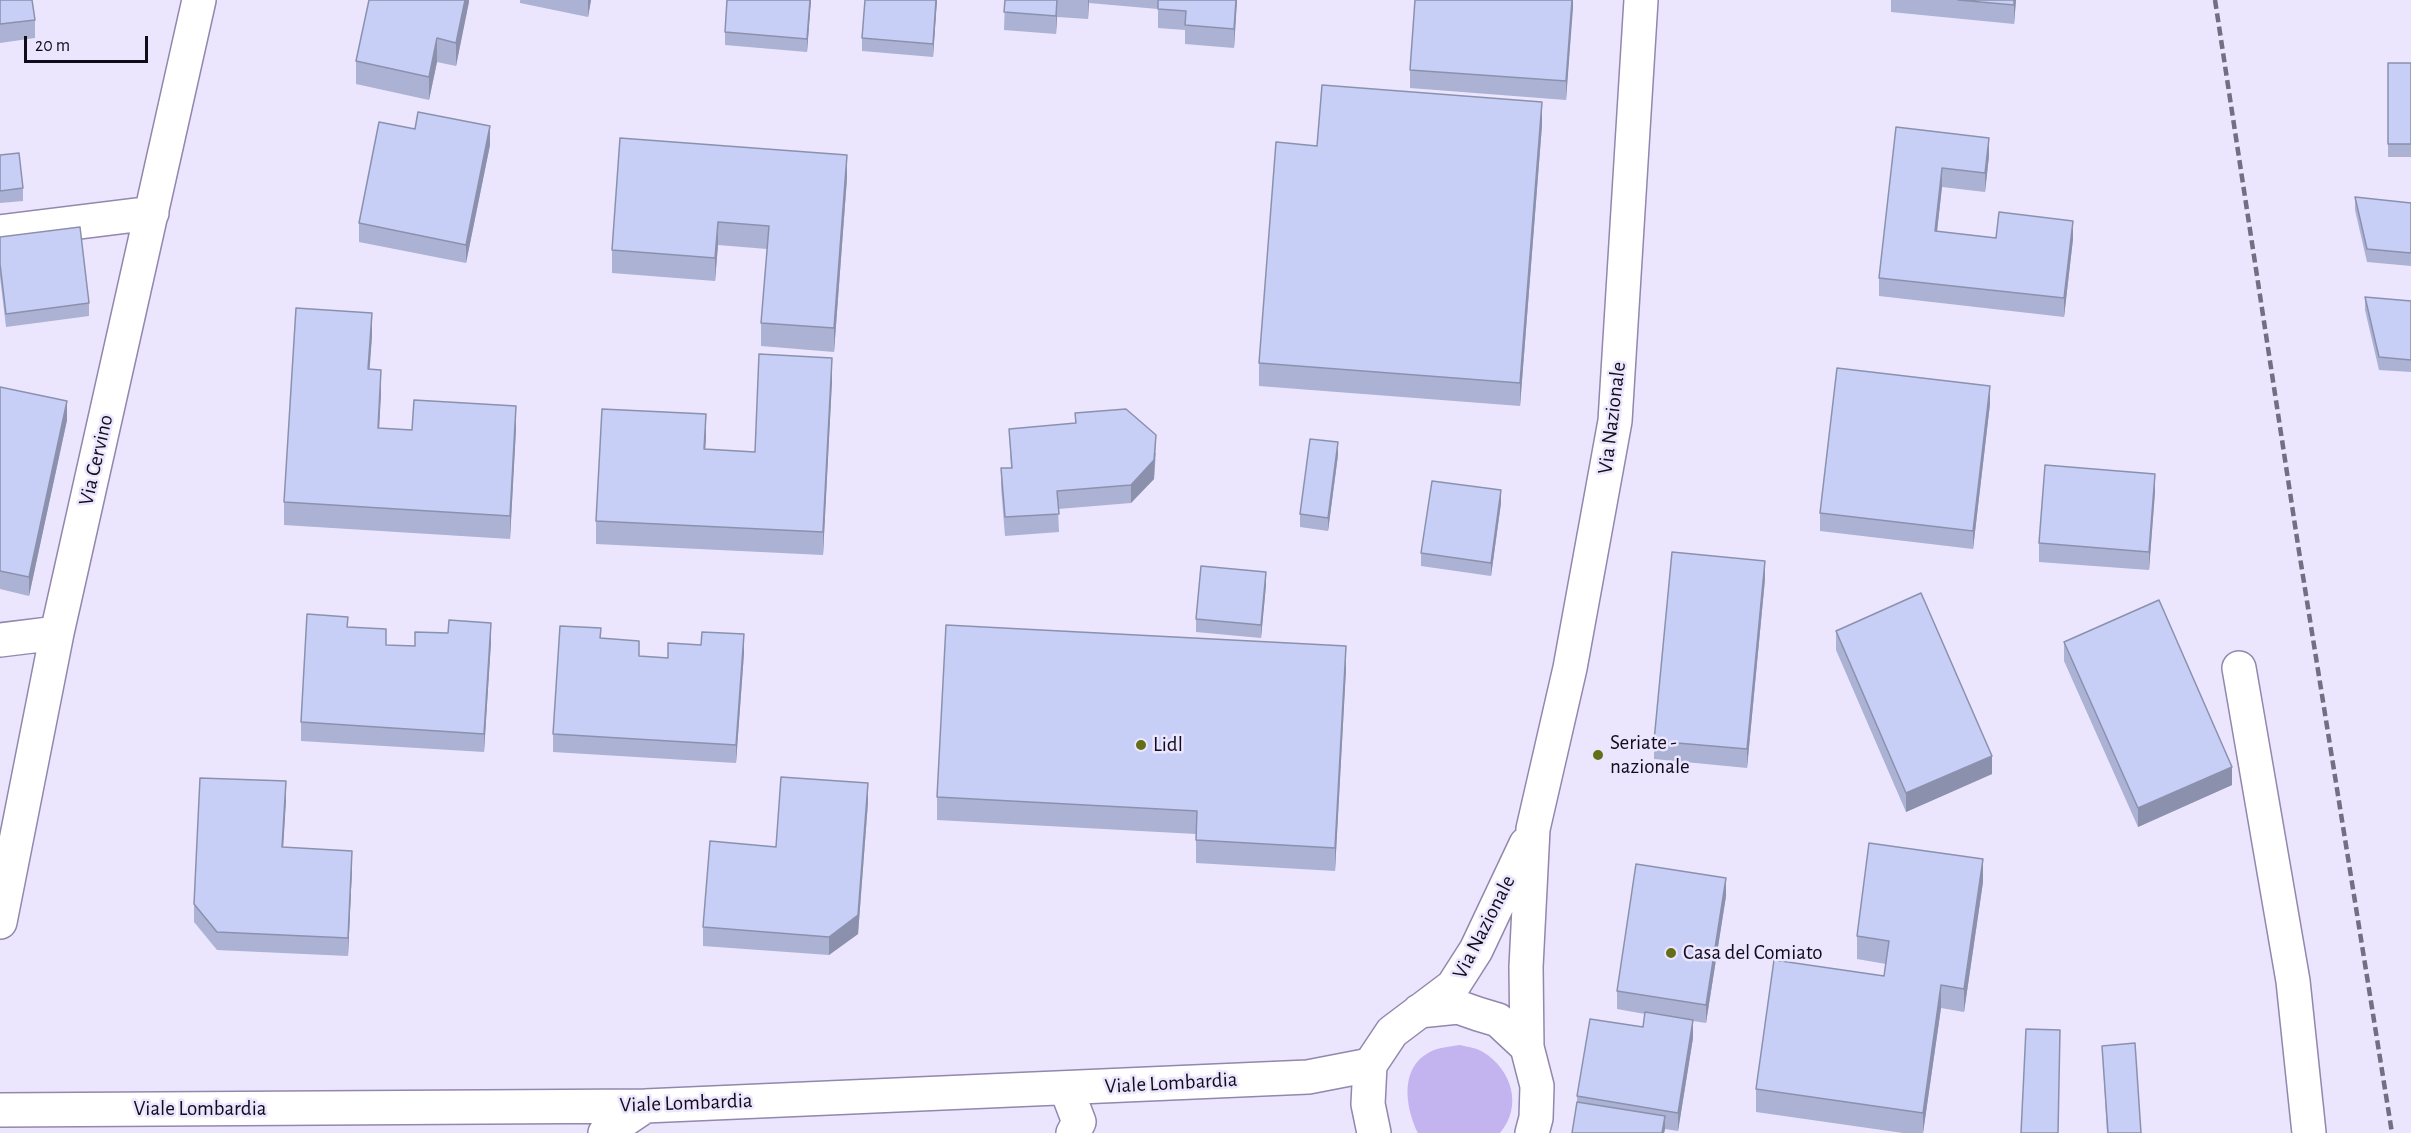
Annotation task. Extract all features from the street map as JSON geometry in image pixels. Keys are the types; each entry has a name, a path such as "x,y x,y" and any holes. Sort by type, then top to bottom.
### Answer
{"street":[{"name":"Via Cervino","path":"0,922 57,633 199,0"},
{"name":"Via Nazionale","path":"1532,1133 1536,1118 1537,1086 1527,1047 1526,967 1533,829 1570,668 1615,421 1641,0"},
{"path":"0,232 153,213"},
{"path":"0,640 57,633"},
{"path":"2239,668 2293,981 2310,1133"},
{"name":"Via Nazionale","path":"1370,1065 1392,1032 1453,986 1476,950 1533,829"},
{"path":"1419,1011 1458,1007 1498,1020 1527,1047"},
{"path":"1370,1065 1368,1104 1374,1133"},
{"name":"Viale Lombardia","path":"0,1110 645,1106 1308,1077 1370,1065"},
{"path":"1066,1088 1079,1122 1073,1133"},
{"path":"605,1133 645,1106"}],"shaded area":[{"path":"1460,1045 1483,1052 1501,1068 1511,1089 1511,1111 1507,1123 1500,1133 1418,1133 1413,1122 1408,1097 1411,1074 1416,1064 1425,1055 1437,1049"}],"building":[{"path":"0,0 32,0 35,20 0,24"},
{"path":"369,0 465,0 456,43 437,38 429,77 356,61"},
{"path":"727,0 810,0 807,39 725,32"},
{"path":"865,0 936,0 933,44 862,38"},
{"path":"1005,0 1057,0 1056,16 1004,12"},
{"path":"1158,0 1236,0 1234,29 1185,25 1186,11 1158,9"},
{"path":"1415,0 1572,0 1566,81 1410,70"},
{"path":"1958,0 2014,0 2014,5"},
{"path":"2388,63 2411,63 2411,144 2388,144"},
{"path":"1322,85 1542,102 1520,383 1259,363 1276,142 1317,146"},
{"path":"418,112 490,126 466,245 359,223 379,122 415,129"},
{"path":"1896,127 1989,138 1985,173 1942,168 1935,231 1996,238 1999,212 2073,221 2064,298 1879,278"},
{"path":"620,138 847,155 834,328 761,323 769,226 718,222 715,258 612,250"},
{"path":"19,153 23,188 0,191 0,155"},
{"path":"2355,197 2411,203 2411,253 2367,249"},
{"path":"80,227 89,303 6,314 0,264 0,237"},
{"path":"2365,297 2411,301 2411,360 2379,357"},
{"path":"296,308 372,313 368,369 381,370 378,428 412,430 414,400 516,406 510,516 284,502"},
{"path":"759,354 832,358 823,532 596,521 602,409 706,414 704,449 755,452"},
{"path":"1837,368 1990,386 1973,531 1820,513"},
{"path":"0,387 67,401 29,577 0,571"},
{"path":"1126,409 1156,435 1154,460 1131,485 1057,491 1059,514 1005,517 1001,468 1012,468 1009,429 1076,423 1075,413"},
{"path":"1310,439 1338,442 1328,518 1300,514"},
{"path":"2045,465 2155,474 2149,552 2039,543"},
{"path":"1432,481 1501,490 1491,563 1421,553"},
{"path":"1672,552 1765,561 1747,749 1654,741"},
{"path":"1201,566 1266,572 1261,625 1196,619"},
{"path":"1921,593 1992,756 1906,793 1836,631"},
{"path":"2159,600 2232,767 2138,808 2064,642"},
{"path":"307,614 348,617 347,627 386,629 386,645 415,646 415,632 448,633 449,620 491,623 484,734 301,722"},
{"name":"Lidl","path":"946,625 1346,646 1335,848 1196,840 1197,811 937,797"},
{"path":"560,626 601,628 600,638 639,641 639,656 668,658 668,643 701,645 702,632 744,634 736,745 553,734"},
{"path":"781,777 868,783 858,915 829,937 703,927 710,841 776,847"},
{"path":"200,778 286,781 282,847 352,851 348,938 217,932 194,904"},
{"path":"1869,843 1983,859 1964,989 1941,985 1923,1113 1756,1089 1774,960 1884,976 1889,941 1857,936"},
{"name":"Casa del Comiato","path":"1636,864 1726,878 1706,1005 1617,991"},
{"path":"1645,1012 1693,1020 1678,1113 1577,1096 1590,1019 1643,1027"},
{"path":"2026,1029 2060,1030 2058,1133 2021,1133"},
{"path":"2135,1043 2141,1133 2108,1133 2102,1046"},
{"path":"1577,1102 1665,1116 1662,1133 1572,1133"}],"railway":[{"path":"2215,0 2298,545 2392,1133"}],"place":[{"name":"Lidl","path":"1141,745"},
{"name":"Seriate - nazionale","path":"1598,755"},
{"name":"Casa del Comiato","path":"1671,953"}]}
